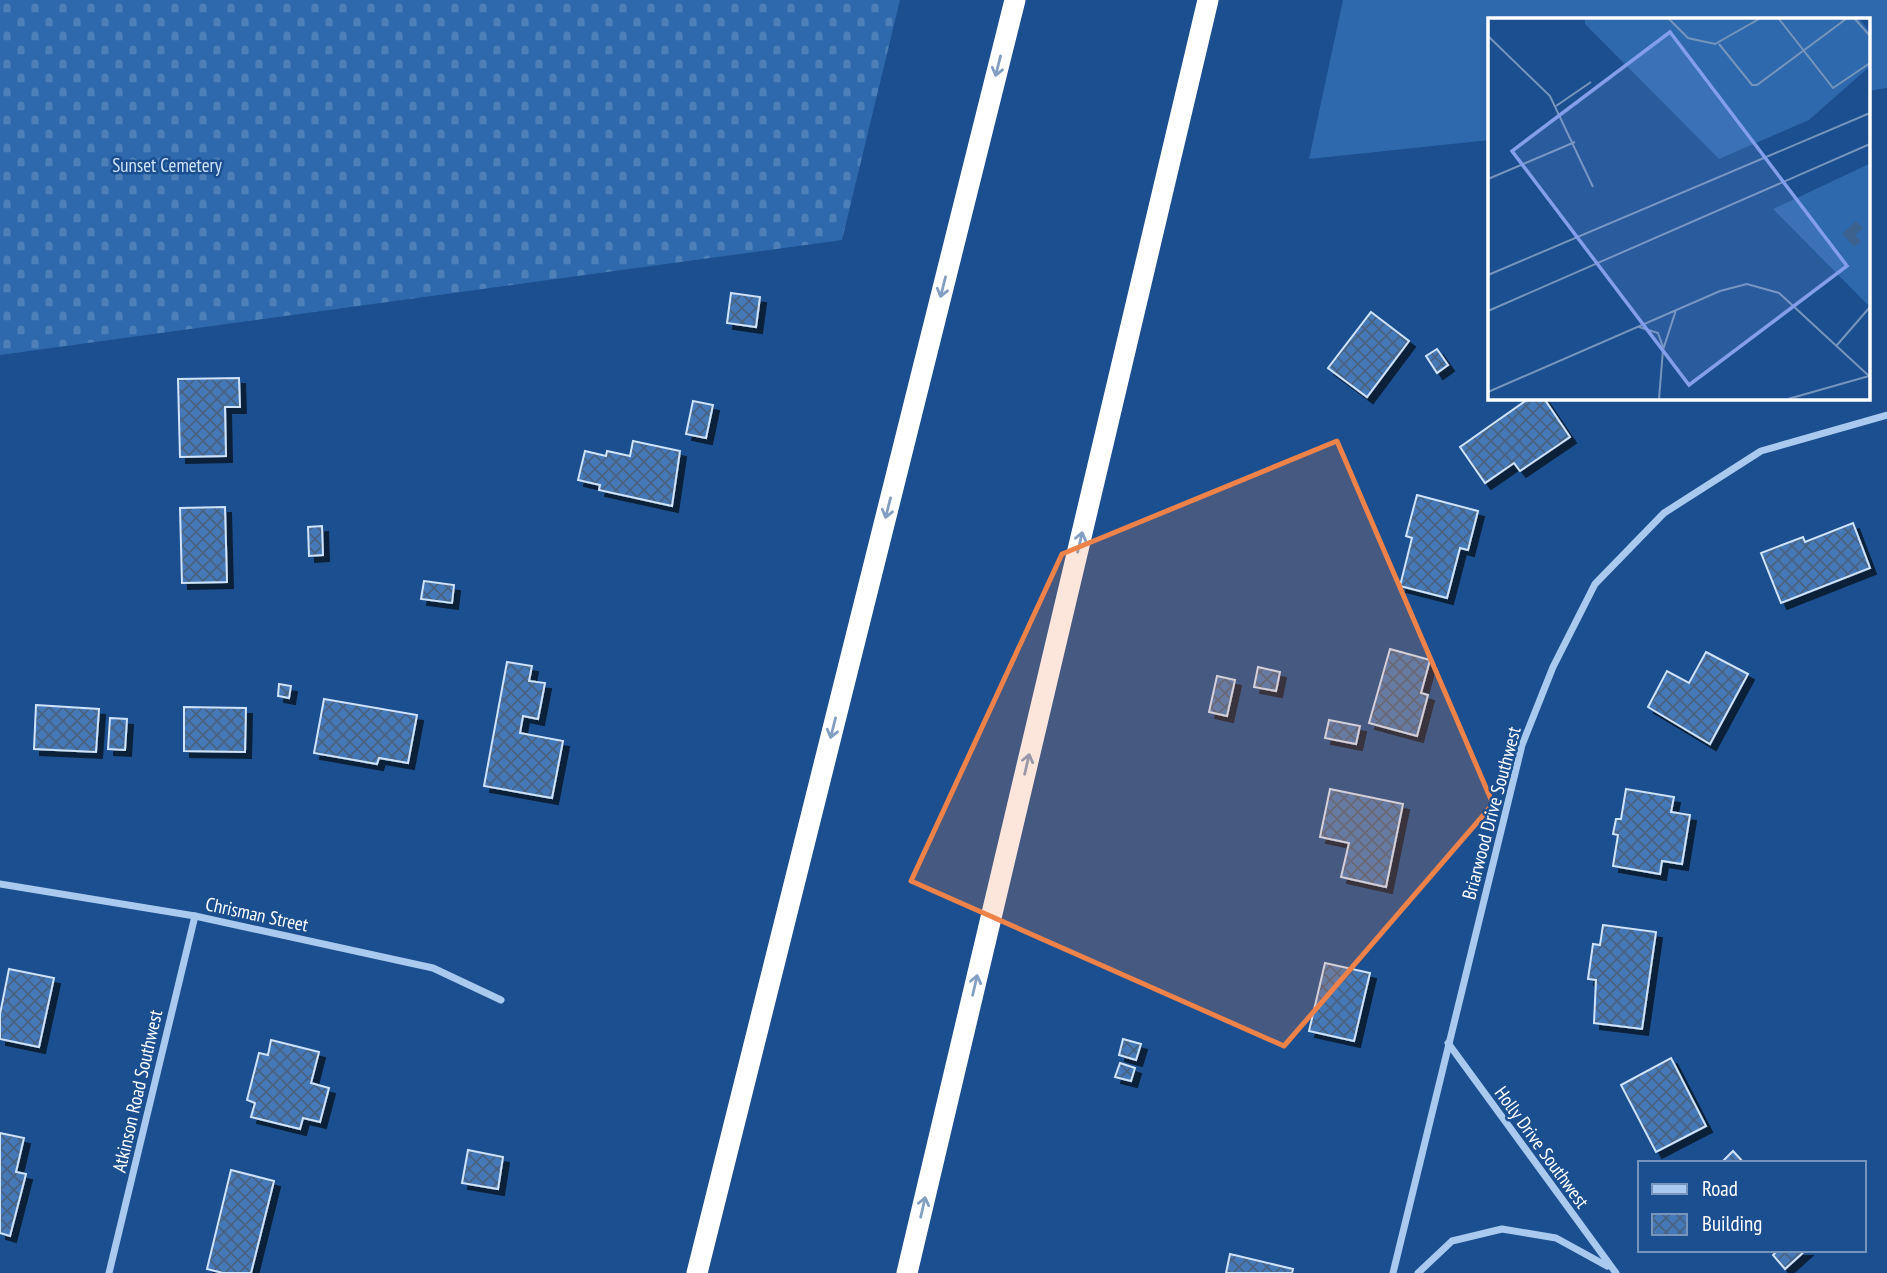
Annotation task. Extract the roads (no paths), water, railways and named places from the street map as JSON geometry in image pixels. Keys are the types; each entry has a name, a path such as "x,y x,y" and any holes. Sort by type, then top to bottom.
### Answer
{"highway":[{"path":"696,1273 1015,0"},
{"path":"907,1273 1208,0"}],"street":[{"name":"Briarwood Drive Southwest","path":"1393,1273 1522,746 1553,667 1595,584 1664,513 1761,451 1887,415"},
{"name":"Chrisman Street","path":"0,884 195,916 433,968 500,1000"},
{"name":"Atkinson Road Southwest","path":"109,1273 195,916"},
{"name":"Holly Drive Southwest","path":"1448,1043 1614,1270"},
{"name":"Holly Drive Southwest","path":"1418,1273 1452,1241 1502,1229 1556,1238 1614,1270"}],"park label":[{"name":"Sunset Cemetery","path":"167,165"}]}
